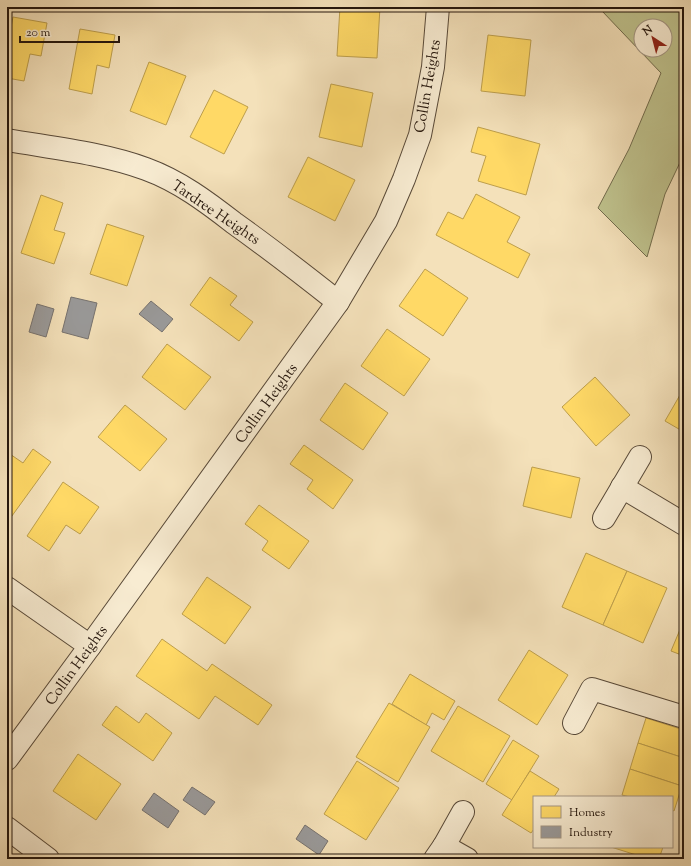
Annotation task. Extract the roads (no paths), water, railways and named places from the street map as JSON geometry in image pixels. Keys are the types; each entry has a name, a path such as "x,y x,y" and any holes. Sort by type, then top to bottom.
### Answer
{"street":[{"name":"Collin Heights","path":"7,759 338,302 386,221 404,179 420,135 428,100 433,67 438,7"},
{"name":"Tardree Heights","path":"7,140 103,156 125,162 159,175 193,193 266,246 338,302"},
{"path":"604,518 640,457"},
{"path":"622,487 684,524"},
{"path":"7,588 90,646"},
{"path":"574,723 592,689 684,717"},
{"path":"463,812 440,852 468,859"},
{"path":"7,828 48,859"}]}
